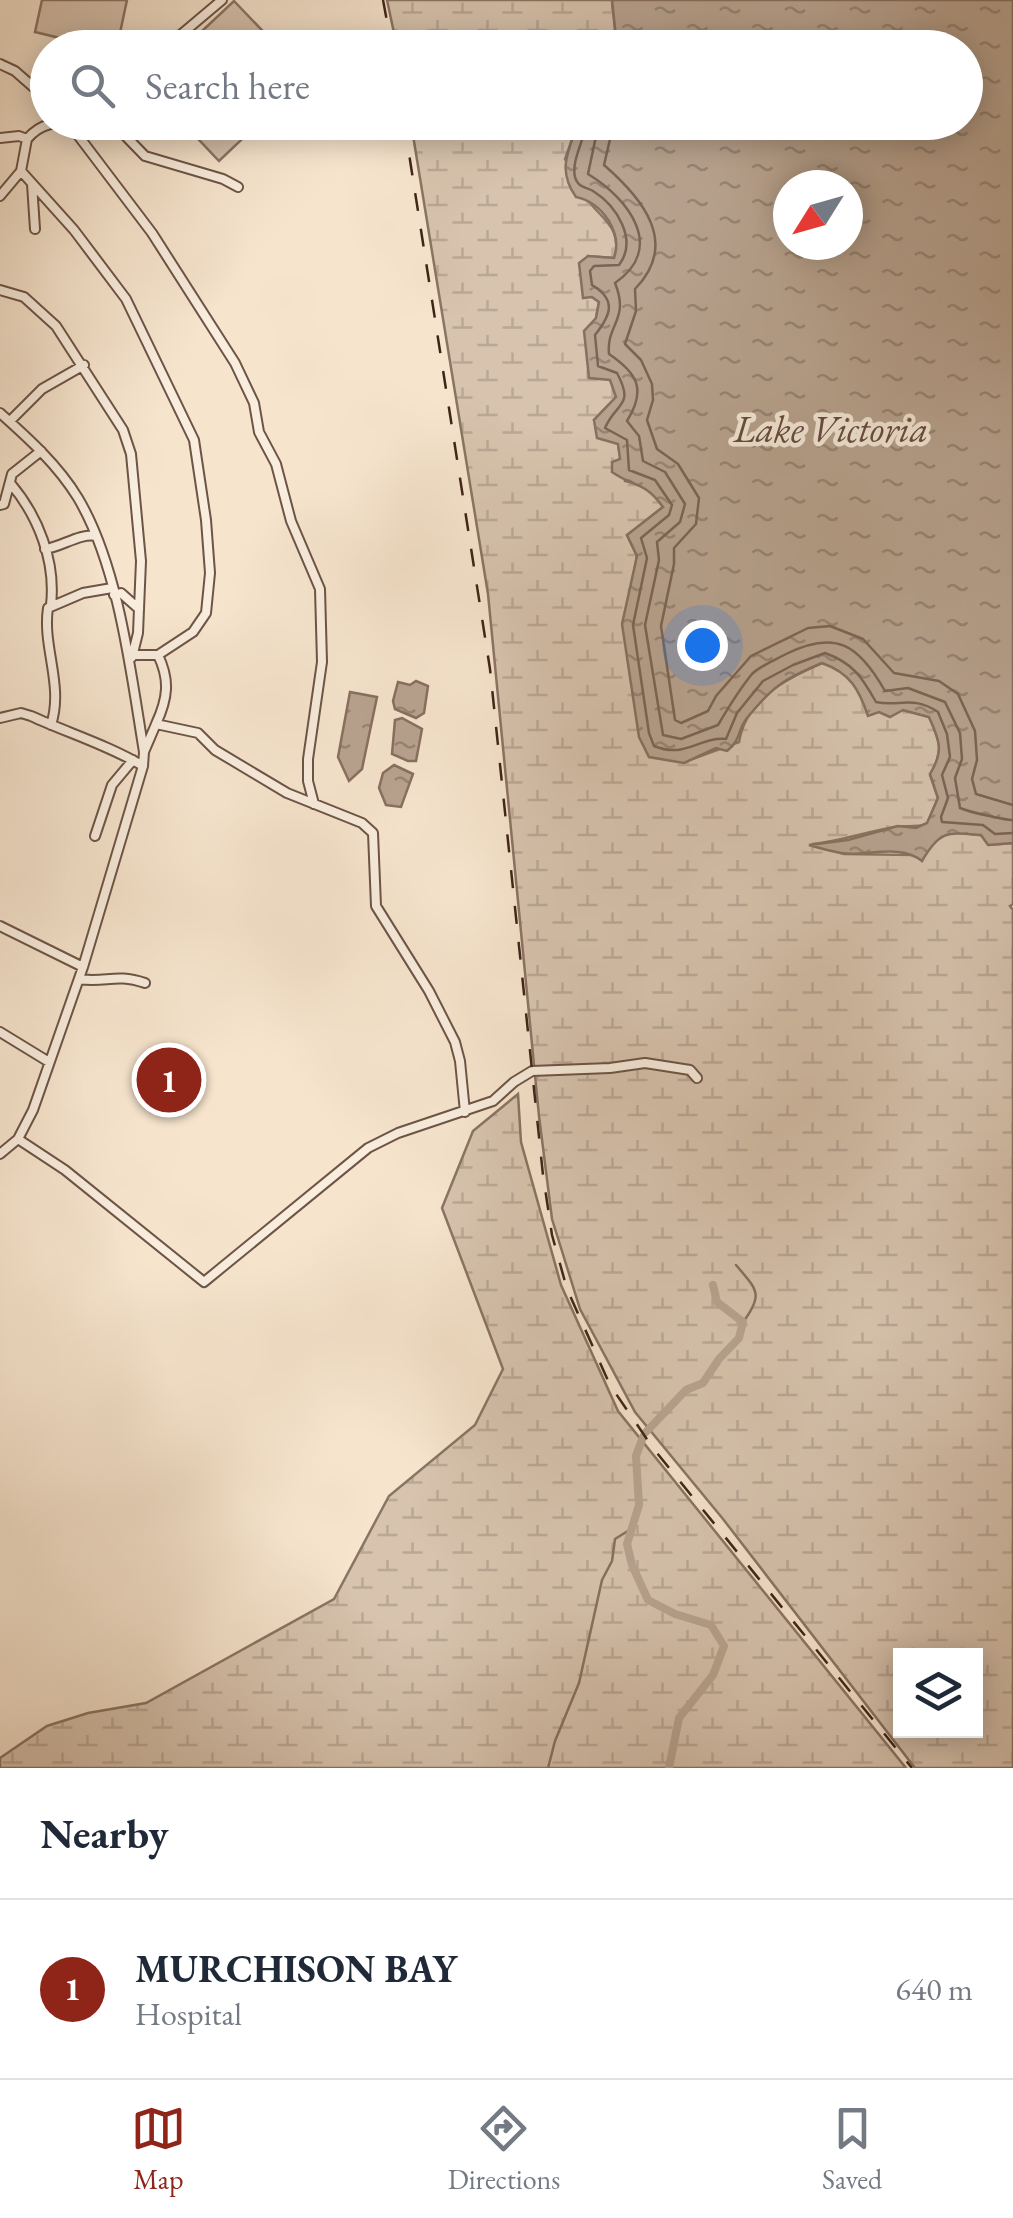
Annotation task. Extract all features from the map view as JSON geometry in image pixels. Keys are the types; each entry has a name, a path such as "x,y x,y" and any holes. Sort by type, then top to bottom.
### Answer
{"street":[{"path":"186,30 222,0"},
{"path":"0,64 30,84"},
{"path":"0,138 28,139 21,171 0,196"},
{"path":"82,140 152,233 247,384 259,432 276,464 291,521 320,590 322,662 308,760 314,804"},
{"path":"129,140 145,156 238,187"},
{"path":"21,171 74,230 126,300 194,440 206,520 208,604 203,620 193,632 158,654 131,657"},
{"path":"32,183 35,229"},
{"path":"0,290 40,308 84,365 123,430 131,454 141,560 139,609 131,657"},
{"path":"10,422 42,389 84,365"},
{"path":"0,412 41,452 78,500 96,536 131,657 144,752 83,968 34,1110 18,1140 0,1154"},
{"path":"0,505 4,504 16,470 41,452"},
{"path":"10,484 36,520 52,588 47,626 56,704 51,725"},
{"path":"44,549 96,536"},
{"path":"52,588 62,602"},
{"path":"51,605 82,593 113,592 121,593 139,609"},
{"path":"144,752 167,692 166,670 158,654"},
{"path":"0,718 21,713 99,746 113,748 143,766"},
{"path":"156,724 198,733 230,760 287,793 362,824 372,832 376,906 429,991 455,1042 465,1112"},
{"path":"96,836 112,785 132,760"},
{"path":"0,926 83,968"},
{"path":"79,979 100,981 117,976 146,983"},
{"path":"0,1032 50,1062"},
{"path":"18,1140 112,1206 204,1282 368,1148 398,1133 493,1101 532,1071 645,1063 690,1070 697,1078"}],"green space":[{"path":"42,0 127,0 121,30 35,30"},
{"path":"387,0 612,0 615,30 393,30"},
{"path":"234,1 262,30 203,30"},
{"path":"199,140 241,140 219,161"},
{"path":"414,140 572,140 565,159 585,196 613,231 614,258 588,256 592,297 599,302 596,318 616,397 594,420 618,444 625,481 649,487 663,507 627,535 637,556 632,582 684,762 739,742 750,714 769,692 822,663 842,670 879,712 903,710 929,717 939,746 930,775 938,798 927,824 813,844 844,854 914,855 950,832 981,835 989,845 1013,843 1013,1768 915,1768 723,1519 635,1412 580,1309 552,1219 488,594"},
{"path":"518,1094 521,1142 561,1285 618,1411 906,1768 0,1768 0,1758 47,1726 88,1713 146,1703 334,1599 389,1496 475,1425 503,1369 442,1208 473,1131"}],"water":[{"name":"Lake Victoria","path":"612,0 1013,0 1013,843 988,845 981,835 946,835 934,843 922,861 904,853 851,854 809,845 848,840 898,826 916,828 927,823 938,798 930,774 939,746 929,717 903,710 890,717 879,712 868,716 852,683 822,663 772,691 747,718 727,751 716,748 684,763 649,757 639,737 622,624 637,556 627,535 663,507 645,489 612,472 612,462 620,459 618,444 597,438 594,420 616,397 610,380 589,378 584,331 596,318 599,302 592,297 583,298 579,263 588,256 614,258 616,239 602,212 576,197 566,169 572,140 983,140 983,30 615,30"},
{"path":"416,681 428,686 424,713 416,718 395,709 393,701 398,682 410,685"},
{"path":"350,692 377,697 362,769 349,781 338,757"},
{"path":"402,718 422,729 416,761 392,754 395,720"},
{"path":"394,765 413,774 401,807 386,805 379,788 383,773"}],"waterway":[{"path":"736,1265 756,1298 743,1322"},
{"path":"646,1432 686,1390 703,1383 739,1338 743,1322 717,1302 713,1285"},
{"path":"643,1437 636,1456 639,1505 627,1544 632,1565 648,1600 675,1614 711,1625 724,1646 713,1675 679,1718 669,1768"},
{"path":"548,1768 579,1683 615,1539 631,1529"}],"railway":[{"path":"383,0 389,30"},
{"path":"407,140 490,669 543,1175 552,1235 567,1289 610,1385 653,1448 912,1768"}],"place":[{"name":"MURCHISON BAY","path":"169,1080"}]}
